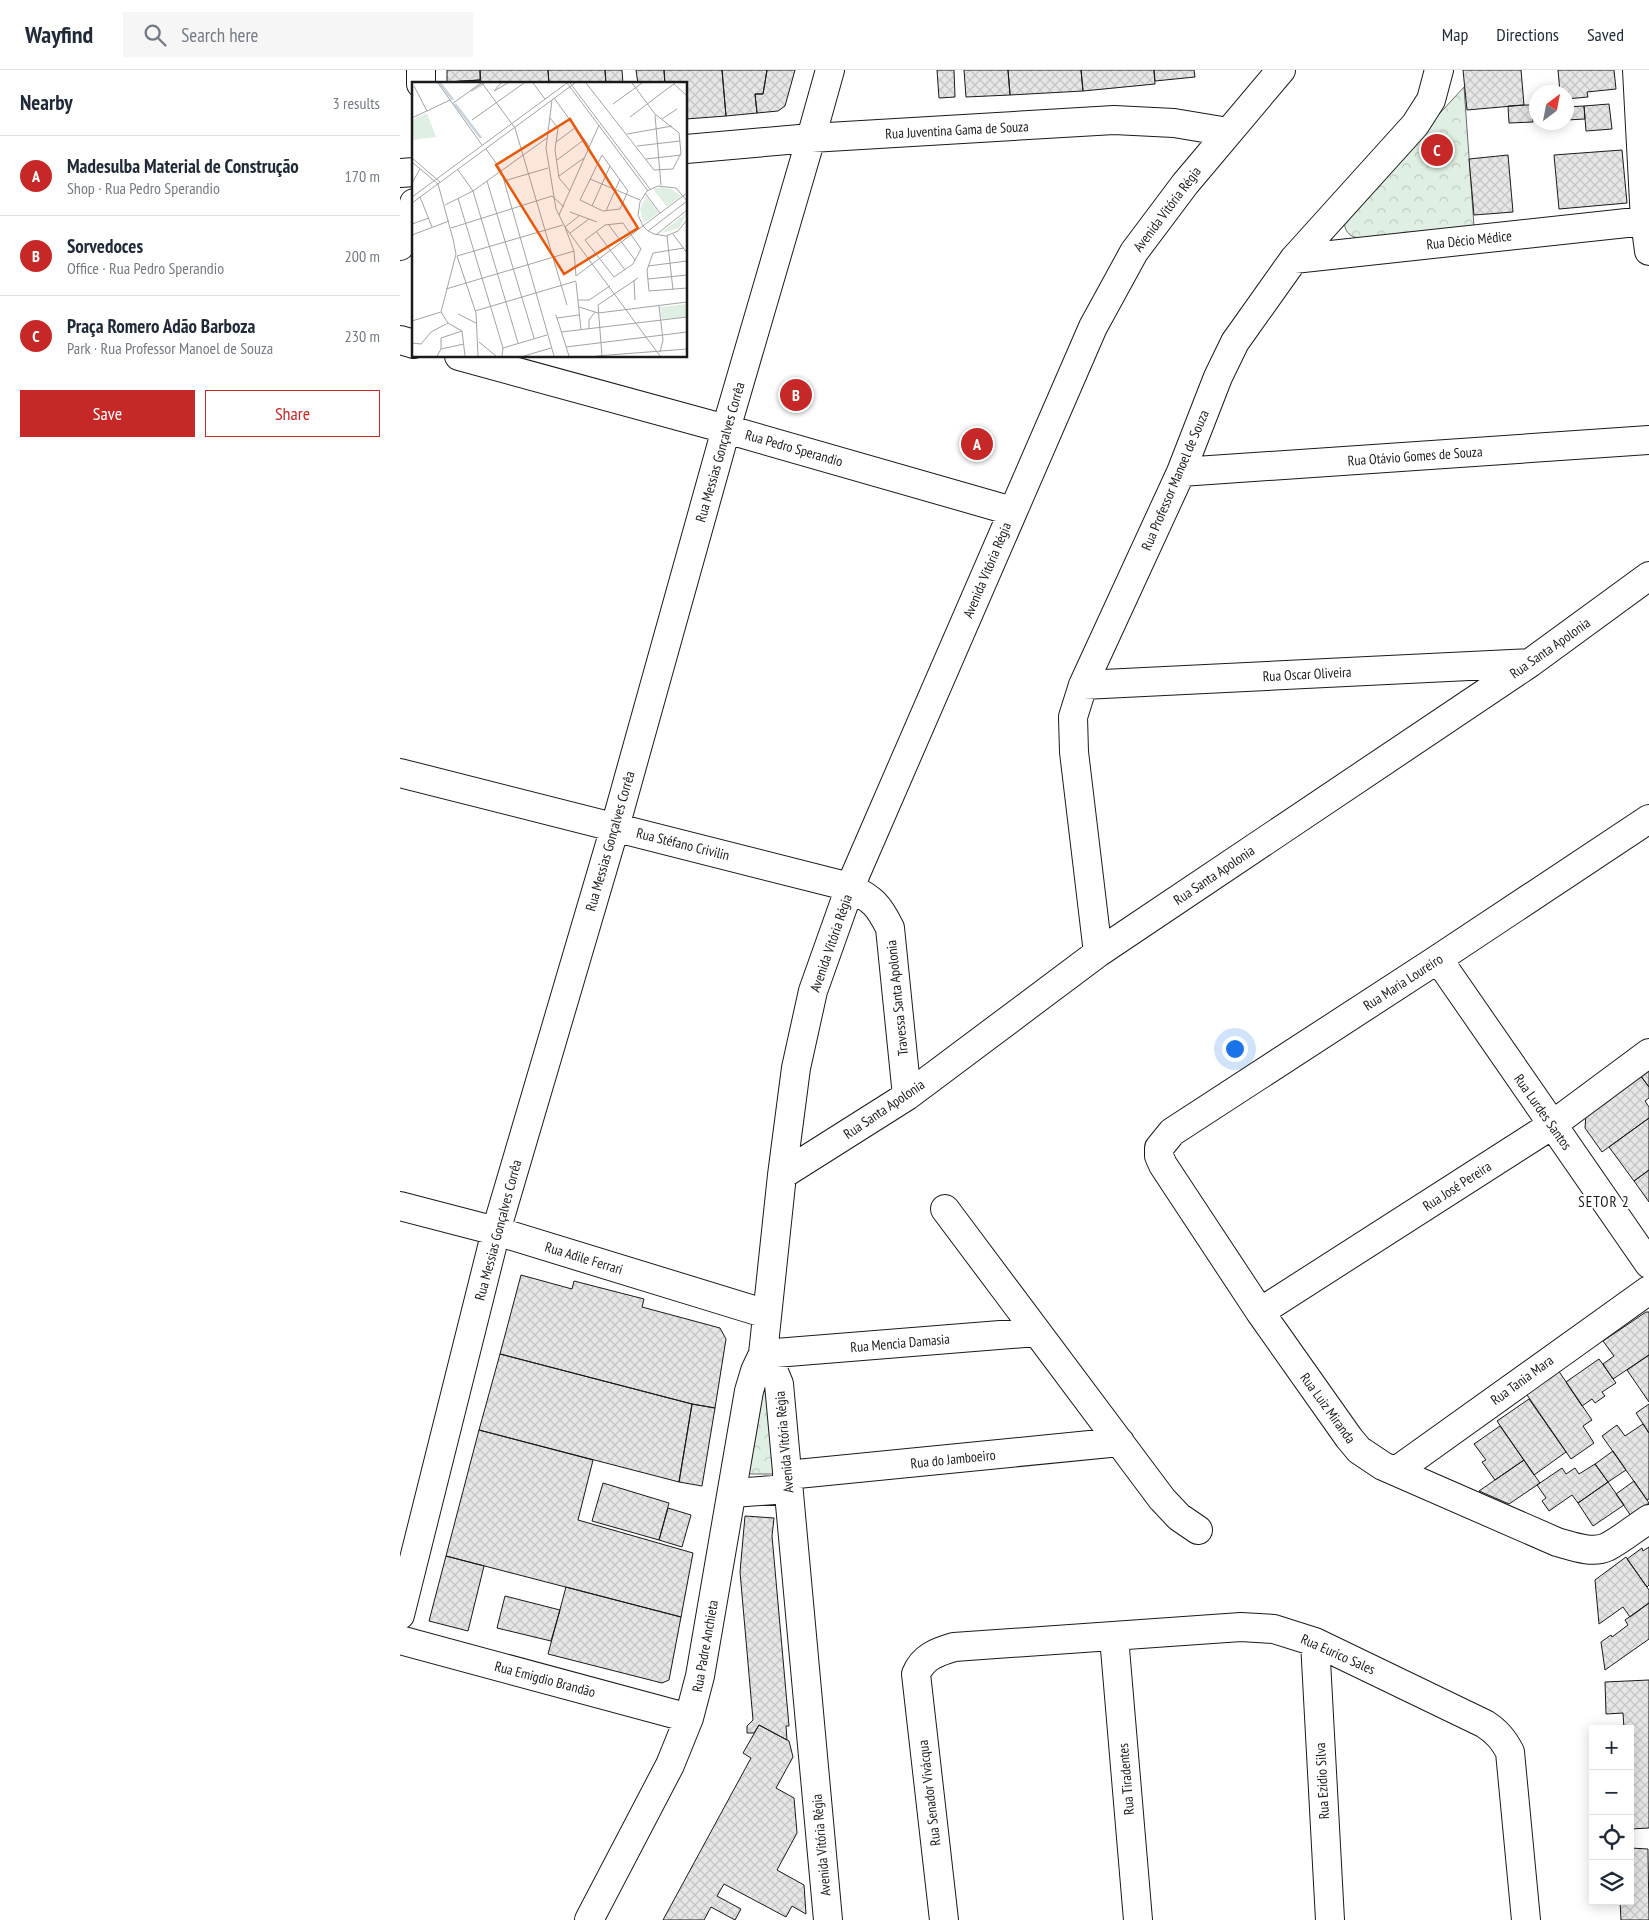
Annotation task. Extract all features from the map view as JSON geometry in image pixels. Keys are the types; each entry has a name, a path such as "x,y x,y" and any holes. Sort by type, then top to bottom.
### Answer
{"street":[{"name":"Rua Messias Gonçalves Corrêa","path":"400,1615 496,1231 615,827 726,429 830,70"},
{"name":"Avenida Vitória Régia","path":"828,1920 779,1384 772,1366 763,1354 782,1175 796,1068 814,991 850,887 1093,327 1134,252 1185,184 1282,70"},
{"name":"Rua Professor Manoel de Souza","path":"1098,952 1074,752 1074,717 1083,685 1181,472 1218,376 1235,342 1294,258 1415,125 1431,100 1439,70"},
{"path":"1637,70 1645,221 1649,251"},
{"name":"Rua Juventina Gama de Souza","path":"688,149 811,138 1114,120 1174,123 1228,132"},
{"path":"400,246 412,209"},
{"name":"Rua Décio Médice","path":"1294,258 1645,221"},
{"name":"Rua Pedro Sperandio","path":"466,358 726,429 1012,511"},
{"name":"Rua Otávio Gomes de Souza","path":"1181,472 1649,440"},
{"name":"Rua Santa Apolonia","path":"782,1175 907,1096 1098,952 1530,663 1649,576"},
{"name":"Rua Oscar Oliveira","path":"1083,685 1530,663"},
{"name":"Rua Stéfano Crivilin","path":"400,773 850,887"},
{"name":"Rua Maria Loureiro","path":"1159,1148 1172,1132 1649,819"},
{"name":"Travessa Santa Apolonia","path":"850,887 867,896 881,909 890,928 907,1096"},
{"name":"Rua Lurdes Santos","path":"1438,959 1649,1264"},
{"name":"Rua José Pereira","path":"1260,1312 1552,1125 1649,1053"},
{"name":"Rua Luiz Miranda","path":"1159,1148 1159,1156 1163,1165 1260,1312 1349,1438 1359,1450 1372,1460 1557,1542 1579,1548 1594,1550 1606,1548 1649,1519"},
{"name":"Rua Adile Ferrari","path":"400,1206 496,1231 767,1314"},
{"path":"945,1210 1170,1509 1198,1530"},
{"name":"Rua Tania Mara","path":"1396,1471 1649,1290"},
{"name":"Rua Mencia Damasia","path":"763,1354 1037,1332"},
{"name":"Rua Padre Anchieta","path":"589,1920 670,1764 689,1718 700,1676 751,1381 763,1354"},
{"name":"Rua do Jamboeiro","path":"732,1493 788,1482 1120,1442"},
{"name":"Rua Eurico Sales","path":"919,1666 927,1658 954,1647 1241,1627 1274,1629 1315,1642 1484,1724 1503,1739 1510,1752 1526,1920"},
{"name":"Rua Tiradentes","path":"1114,1637 1138,1920"},
{"name":"Rua Emigdio Brandão","path":"400,1640 689,1718"},
{"name":"Rua Ezidio Silva","path":"1315,1642 1330,1920"},
{"name":"Rua Senador Vivácqua","path":"919,1666 916,1674 944,1920"}],"green space":[{"path":"1464,87 1474,226 1363,238 1357,238 1349,234 1345,227 1348,213"},
{"path":"765,1379 774,1474 751,1474 749,1473"}],"building":[{"path":"447,70 480,70 480,80 447,82"},
{"path":"480,70 548,70 549,82 481,82"},
{"path":"548,70 605,70 606,82 549,82"},
{"path":"605,70 622,70 623,82 606,82"},
{"path":"636,70 664,70 665,82 638,82"},
{"path":"664,70 722,70 726,116 688,119 688,82 665,82"},
{"path":"722,70 767,70 763,94 755,94 757,113 726,116"},
{"path":"767,70 795,70 785,106 778,111 757,113 755,94 763,94"},
{"path":"937,70 954,70 955,97 939,98"},
{"path":"964,70 1008,70 1010,95 966,97"},
{"path":"1008,70 1081,70 1083,91 1010,95"},
{"path":"1081,70 1154,70 1155,84 1083,91"},
{"path":"1154,70 1194,70 1195,77 1155,81"},
{"path":"1463,70 1521,70 1524,105 1467,110"},
{"path":"1558,70 1614,70 1616,89 1587,92 1588,97 1574,98 1574,85 1559,85"},
{"path":"480,80 480,82 447,82"},
{"path":"1609,104 1612,129 1586,131 1584,106"},
{"path":"1529,105 1529,122 1509,123 1508,106"},
{"path":"1584,106 1585,119 1574,120 1574,107"},
{"path":"1622,150 1627,203 1559,209 1554,155"},
{"path":"1508,155 1513,212 1474,215 1469,159"},
{"path":"1649,1069 1649,1087 1640,1075"},
{"path":"1640,1075 1649,1087 1649,1098 1645,1101 1649,1107 1649,1118 1602,1152 1585,1128 1586,1114"},
{"path":"1649,1118 1649,1170 1634,1181 1609,1147"},
{"path":"1649,1170 1649,1202 1634,1181"},
{"path":"521,1275 572,1289 574,1281 644,1299 642,1307 720,1328 726,1339 715,1408 692,1404 500,1354"},
{"path":"1646,1312 1649,1312 1649,1355 1613,1379 1603,1364 1614,1356 1603,1341"},
{"path":"500,1354 692,1404 679,1482 479,1430"},
{"path":"1649,1355 1649,1402 1627,1370"},
{"path":"1599,1359 1616,1383 1602,1392 1605,1396 1595,1403 1592,1399 1582,1406 1566,1382"},
{"path":"1558,1370 1592,1420 1583,1426 1594,1443 1571,1459 1525,1392"},
{"path":"1529,1399 1566,1452 1534,1475 1497,1421"},
{"path":"692,1404 715,1408 702,1486 679,1482"},
{"path":"1649,1404 1649,1433 1636,1413"},
{"path":"1643,1424 1649,1433 1649,1499 1647,1500 1602,1436 1617,1425 1625,1436"},
{"path":"1500,1426 1524,1460 1495,1480 1482,1462 1486,1460 1474,1444"},
{"path":"479,1430 593,1460 578,1520 693,1553 681,1617 446,1556"},
{"path":"1613,1451 1626,1470 1608,1482 1595,1464"},
{"path":"1524,1460 1540,1483 1509,1504 1479,1491"},
{"path":"1595,1464 1608,1482 1578,1503 1572,1495 1549,1511 1542,1501 1546,1498 1537,1485 1562,1468 1566,1474 1575,1468 1579,1474"},
{"path":"1634,1481 1649,1503 1631,1516 1616,1494"},
{"path":"1608,1482 1624,1505 1593,1526 1578,1503"},
{"path":"603,1483 669,1503 659,1540 592,1521"},
{"path":"668,1508 691,1515 682,1547 659,1540"},
{"path":"745,1516 774,1518 772,1536 789,1726 786,1726 787,1740 759,1725 754,1733 747,1733 747,1726 753,1720 740,1572"},
{"path":"1649,1547 1649,1585 1647,1587 1627,1559 1642,1548 1643,1551"},
{"path":"446,1556 484,1566 468,1631 429,1621"},
{"path":"1626,1557 1649,1590 1649,1603 1630,1617 1623,1607 1599,1624 1595,1580"},
{"path":"566,1587 681,1617 669,1680 662,1683 548,1654"},
{"path":"505,1596 560,1610 551,1641 497,1628"},
{"path":"1649,1603 1649,1639 1605,1670 1601,1642 1611,1635 1612,1637 1628,1625 1625,1620"},
{"path":"1649,1680 1649,1828 1634,1829 1634,1725 1624,1725 1623,1713 1606,1714 1605,1682"},
{"path":"759,1725 789,1741 793,1757 776,1788 794,1798 797,1833 777,1870 804,1885 806,1914 792,1906 786,1917 724,1884 717,1896 741,1909 735,1920 711,1907 704,1920 663,1920 751,1758 743,1753"},
{"path":"1634,1848 1648,1849 1649,1920 1621,1920 1620,1905 1634,1905"}],"place":[{"name":"Praça Romero Adão Barboza","path":"1437,150"},
{"name":"Sorvedoces","path":"796,395"},
{"name":"Madesulba Material de Construção","path":"977,444"}],"district":[{"name":"SETOR 2","path":"1604,1202"}]}
